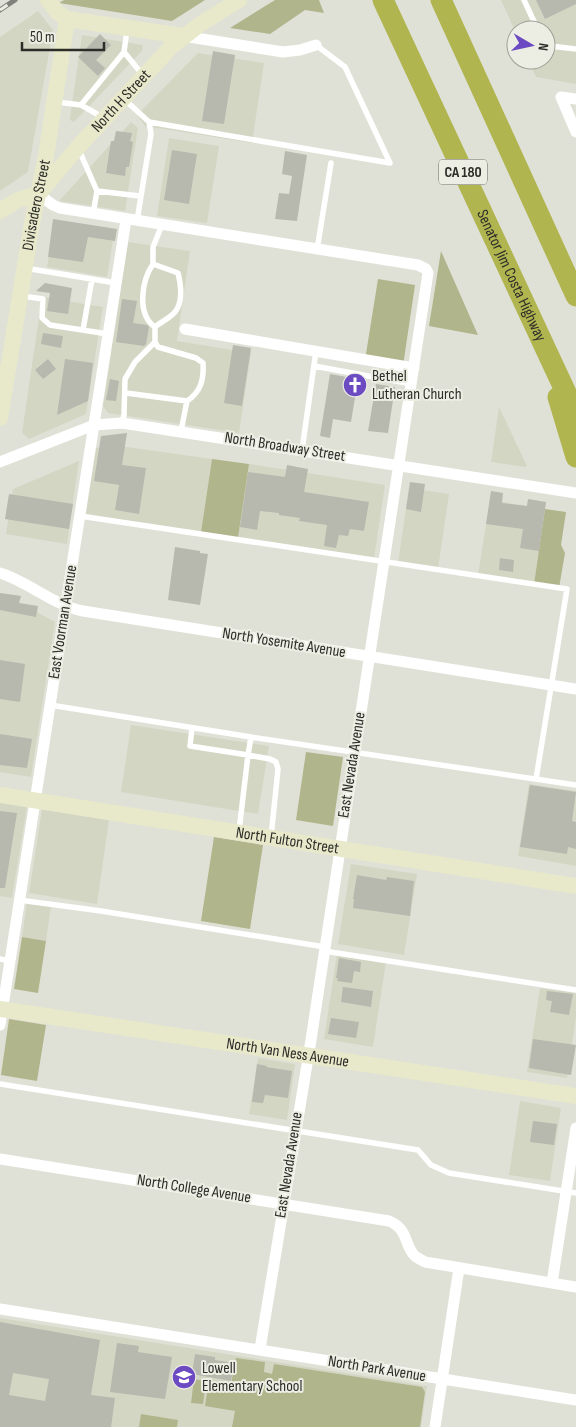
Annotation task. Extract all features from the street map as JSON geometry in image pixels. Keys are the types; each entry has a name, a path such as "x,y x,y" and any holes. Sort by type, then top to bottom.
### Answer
{"highway":[{"name":"Senator Jim Costa Highway","path":"382,0 576,414"},
{"path":"441,0 576,296"},
{"path":"543,344 575,454"}],"main road":[{"path":"48,0 56,12 67,19 184,36"},
{"name":"North H Street","path":"38,194 104,118 171,47 184,36 239,0"},
{"name":"Divisadero Street","path":"0,418 67,19"},
{"path":"0,211 18,200 38,194"},
{"name":"North Fulton Street","path":"0,795 271,838 340,847 576,886"},
{"name":"North Van Ness Avenue","path":"1,1014 308,1055 576,1096"}],"street":[{"path":"184,36 284,52 316,45"},
{"path":"576,99 561,97 576,132"},
{"path":"38,194 60,208 317,250"},
{"name":"East Voorman Avenue","path":"1,1014 5,960 19,900 116,283 131,221"},
{"name":"East Nevada Avenue","path":"260,1349 325,949 428,278 426,269 418,265 317,250"},
{"path":"185,329 414,368"},
{"name":"North Broadway Street","path":"0,462 94,425 122,423 576,494"},
{"name":"North Yosemite Avenue","path":"0,573 13,577 65,605 83,611 576,688"},
{"path":"552,1283 571,1192 576,1128"},
{"name":"North College Avenue","path":"0,1159 390,1221 396,1224 403,1232 414,1256 426,1262 576,1286"},
{"path":"435,1427 459,1268"},
{"name":"North Park Avenue","path":"0,1309 576,1400"}],"lane":[{"path":"524,0 533,20"},
{"path":"81,105 124,52 127,28"},
{"path":"148,122 390,163 345,67 316,45"},
{"path":"556,47 576,49"},
{"path":"124,52 144,76"},
{"path":"123,98 148,122 151,134 140,196 131,221"},
{"path":"54,101 81,105 104,118"},
{"path":"78,147 88,174 97,191 92,214"},
{"path":"317,250 331,163"},
{"path":"97,191 140,196"},
{"path":"155,327 150,324 142,302 142,291 148,272 153,264 153,247 162,225"},
{"path":"153,264 178,273 181,285 176,312 155,327"},
{"path":"25,268 116,283"},
{"path":"83,330 92,279"},
{"path":"21,296 44,299 42,318 50,325 108,334"},
{"path":"122,423 126,380 135,362 154,342 155,327"},
{"path":"126,393 187,401 194,397 202,384 203,363 196,358 158,347 154,342"},
{"path":"302,450 316,351"},
{"path":"314,366 412,384"},
{"path":"181,431 187,401"},
{"path":"79,516 567,589 536,779"},
{"path":"50,705 576,785"},
{"path":"192,728 190,746 270,759 276,762 278,769 271,838"},
{"path":"239,833 251,737"},
{"path":"19,900 120,914 576,990"},
{"path":"0,1084 418,1150 431,1165 449,1173 571,1192"}],"shaded area":[{"path":"501,0 576,0 576,84 536,77 533,70 556,70 556,20 510,20"},
{"path":"38,11 53,30 28,172 0,191 0,37"},
{"path":"82,35 143,45 142,51 74,122 70,118"},
{"path":"198,53 264,63 252,143 145,126 137,115"},
{"path":"131,122 138,128 125,211 59,201"},
{"path":"169,138 219,146 207,223 157,216"},
{"path":"53,230 113,240 107,277 47,267"},
{"path":"128,242 190,251 177,341 251,353 239,433 108,413 103,406"},
{"path":"42,297 103,307 86,414 29,439 22,433"},
{"path":"499,407 527,466 525,467 491,462"},
{"path":"113,445 212,459 201,532 86,514 96,448"},
{"path":"79,461 67,544 6,534 13,489"},
{"path":"249,464 385,485 374,559 238,538"},
{"path":"409,488 449,494 438,569 398,563"},
{"path":"490,500 545,509 534,584 478,575"},
{"path":"0,596 11,598 55,622 31,777 0,772"},
{"path":"131,725 269,746 258,814 121,792"},
{"path":"529,784 576,791 576,866 518,856"},
{"path":"0,802 27,807 12,898 0,896"},
{"path":"42,809 109,820 97,904 29,893"},
{"path":"351,864 417,874 404,955 338,944"},
{"path":"27,902 51,906 46,941 22,937"},
{"path":"337,954 386,962 373,1047 324,1039"},
{"path":"540,988 576,993 576,1017 567,1078 527,1072"},
{"path":"258,1058 295,1064 287,1120 249,1114"},
{"path":"520,1101 561,1108 550,1181 509,1175"},
{"name":"Lowell Elementary School","path":"0,1318 427,1386 421,1427 0,1427"}],"green space":[{"path":"64,0 205,0 172,21 59,3"},
{"path":"275,0 319,0 324,13 305,10 270,34 230,28"},
{"path":"441,251 478,335 429,326"},
{"path":"378,279 415,285 403,366 365,360"},
{"path":"212,459 249,464 238,538 201,532"},
{"path":"545,509 566,512 561,545 565,553 559,588 534,584"},
{"path":"306,752 343,757 333,826 296,820"},
{"path":"214,837 263,845 250,929 201,921"},
{"path":"22,937 46,941 38,993 14,989"},
{"path":"9,1019 46,1025 37,1081 1,1075"},
{"path":"236,1358 265,1362 264,1372 272,1374 274,1364 422,1387 425,1392 420,1427 232,1427 235,1411 205,1406 209,1380 231,1384"},
{"path":"194,1379 206,1381 203,1404 191,1403"},
{"path":"141,1414 178,1420 177,1427 139,1427"}],"building":[{"path":"536,0 576,0 576,4 545,19"},
{"path":"100,34 111,45 96,60 105,68 98,76 78,57"},
{"path":"213,51 235,55 224,124 202,121"},
{"path":"116,131 132,133 130,141 133,142 129,167 126,167 125,176 106,173 111,141 114,141"},
{"path":"172,150 197,154 189,204 164,200"},
{"path":"285,151 307,155 297,221 275,219 279,193 289,194 292,176 282,174"},
{"path":"53,219 117,229 115,241 88,237 83,262 48,257"},
{"path":"45,283 72,288 68,314 47,311 50,293 36,291"},
{"path":"122,299 137,301 133,323 149,327 144,346 116,342"},
{"path":"43,333 63,336 61,348 41,344"},
{"path":"233,345 251,348 242,406 224,403"},
{"path":"48,359 56,369 43,379 35,370"},
{"path":"65,359 93,363 88,401 57,415"},
{"path":"330,374 358,379 351,422 333,419 330,438 320,436"},
{"path":"110,379 119,381 116,401 106,400"},
{"path":"376,384 395,387 388,433 368,431"},
{"path":"127,433 122,465 146,468 139,514 115,510 119,485 94,481 101,436"},
{"path":"287,465 308,469 304,492 369,502 364,531 350,529 348,536 339,535 336,548 324,546 327,525 299,521 300,518 279,515 279,513 260,511 257,530 240,527 248,472 285,477"},
{"path":"410,482 425,484 421,512 406,509"},
{"path":"491,491 503,493 502,503 527,506 528,499 546,502 539,551 520,548 523,529 486,524"},
{"path":"9,494 73,504 69,529 5,519"},
{"path":"175,547 208,554 200,605 168,600"},
{"path":"500,558 514,560 513,572 499,570"},
{"path":"0,593 21,596 19,603 38,606 36,617 0,610"},
{"path":"0,660 25,664 20,702 0,699"},
{"path":"0,734 32,739 27,768 0,765"},
{"path":"530,785 576,792 572,821 576,822 576,849 568,847 567,854 520,847"},
{"path":"0,811 17,813 5,888 0,888"},
{"path":"357,875 386,880 387,877 414,881 410,916 353,908"},
{"path":"339,958 361,962 360,972 354,971 352,983 337,981"},
{"path":"343,987 373,991 371,1007 341,1002"},
{"path":"547,991 573,994 569,1015 550,1012 552,1001 546,1000"},
{"path":"331,1018 359,1022 356,1038 328,1034"},
{"path":"533,1039 576,1045 571,1075 529,1068"},
{"path":"257,1064 292,1071 288,1098 265,1095 263,1103 252,1102"},
{"path":"533,1121 557,1124 554,1145 530,1142"},
{"path":"0,1322 100,1340 91,1395 115,1398 111,1427 0,1427","holes":["13,1373 49,1379 45,1401 9,1395"]},
{"path":"117,1343 139,1346 138,1352 172,1357 165,1399 110,1392"},
{"path":"195,1354 215,1357 215,1360 234,1363 231,1381 192,1374"}],"railway":[{"path":"0,10 15,0"}],"place":[{"name":"Bethel Lutheran Church","path":"355,385"},
{"name":"Lowell Elementary School","path":"184,1377"}]}
